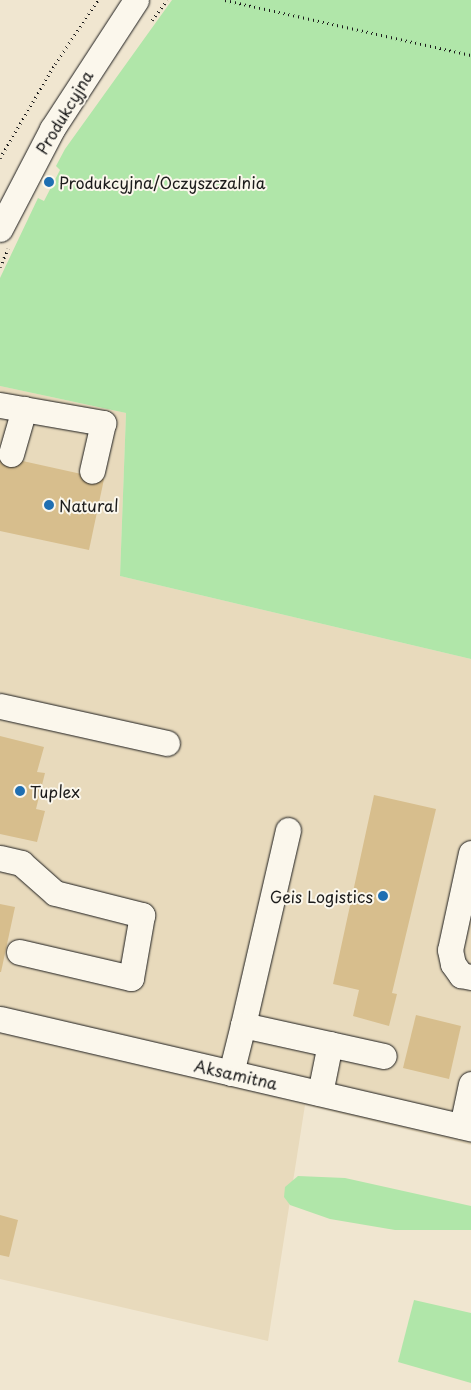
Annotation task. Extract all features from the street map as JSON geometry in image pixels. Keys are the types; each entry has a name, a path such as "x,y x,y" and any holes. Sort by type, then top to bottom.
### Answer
{"street":[{"name":"Produkcyjna","path":"0,229 52,129 136,0"},
{"path":"0,405 103,423 92,471"},
{"path":"12,454 24,409"},
{"path":"0,706 167,743"},
{"path":"231,1073 288,830"},
{"path":"471,853 450,950 453,964 461,975 471,977"},
{"path":"0,858 21,863 55,893 142,915 130,978 19,952"},
{"name":"Aksamitna","path":"0,1019 466,1127"},
{"path":"243,1024 384,1056"},
{"path":"320,1093 330,1044"},
{"path":"466,1127 471,1084"}],"path":[{"path":"0,158 55,64 98,0"},
{"path":"225,0 471,55"}],"shaded area":[{"path":"0,386 126,413 120,576 471,659 471,1145 305,1105 268,1341 0,1279"}],"green space":[{"path":"172,0 471,0 471,659 120,576 126,413 0,386 0,278 38,198 44,201 60,170 56,166 65,149"},
{"path":"298,1176 345,1178 471,1206 471,1230 395,1230 330,1219 290,1205 284,1197 285,1187"},
{"path":"414,1300 471,1313 471,1383 398,1362"}],"building":[{"name":"Natural","path":"0,456 104,479 89,550 0,531"},
{"name":"Tuplex","path":"0,736 44,747 37,772 45,773 36,809 45,811 37,842 0,834"},
{"name":"Geis Logistics","path":"374,795 436,809 392,993 397,994 389,1026 353,1016 359,990 333,984"},
{"path":"0,904 15,907 1,972 0,972"},
{"path":"416,1015 461,1026 449,1079 403,1068"},
{"path":"0,1215 18,1220 9,1257 0,1255"}],"place":[{"name":"Produkcyjna/Oczyszczalnia","path":"49,182"},
{"name":"Natural","path":"49,505"},
{"name":"Tuplex","path":"20,791"},
{"name":"Geis Logistics","path":"383,896"}]}
